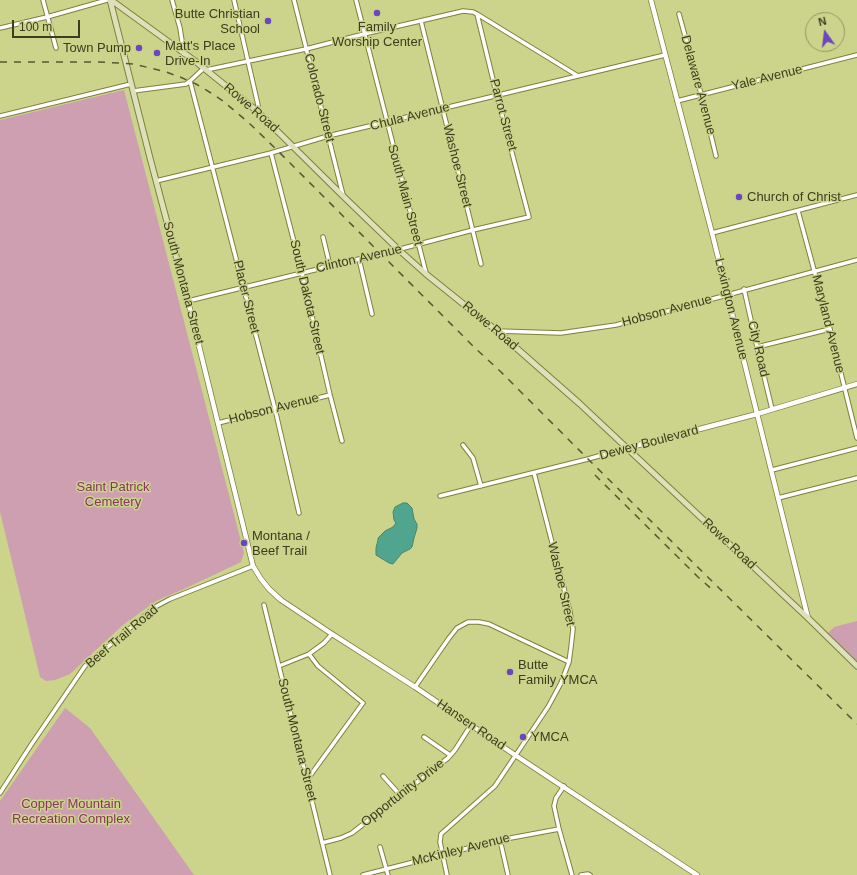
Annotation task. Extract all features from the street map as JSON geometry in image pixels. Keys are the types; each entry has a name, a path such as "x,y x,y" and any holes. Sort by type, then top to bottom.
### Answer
{"main road":[{"name":"Rowe Road","path":"109,0 184,54 257,110 399,250 426,274 497,331 580,404 808,618 857,666"},
{"name":"South Montana Street","path":"109,0 188,301"}],"street":[{"path":"43,0 56,48"},
{"path":"0,28 109,0"},
{"path":"172,0 180,28 184,54"},
{"path":"234,0 249,61 258,105 257,110"},
{"name":"Colorado Street","path":"294,0 343,196"},
{"name":"South Main Street","path":"356,0 426,274"},
{"name":"Lexington Avenue","path":"651,0 712,232 808,618"},
{"path":"133,91 186,84 204,70 306,49 463,11 477,14 578,76"},
{"name":"Parrot Street","path":"477,14 529,216"},
{"name":"Delaware Avenue","path":"679,14 716,156"},
{"name":"Washoe Street","path":"421,21 481,264"},
{"name":"Chula Avenue","path":"156,181 271,153 328,136 665,54"},
{"name":"Yale Avenue","path":"677,101 857,55"},
{"name":"Placer Street","path":"190,81 213,167 299,513"},
{"path":"0,116 131,84"},
{"name":"South Dakota Street","path":"271,153 302,273 342,442"},
{"path":"712,232 857,195"},
{"name":"Maryland Avenue","path":"798,211 830,329 857,438"},
{"name":"Clinton Avenue","path":"188,301 359,258 399,250 529,216"},
{"path":"323,237 330,266"},
{"path":"359,258 372,314"},
{"name":"Hobson Avenue","path":"497,331 560,333 609,326 857,260"},
{"name":"City Road","path":"744,289 772,409"},
{"name":"South Montana Street","path":"188,301 253,566"},
{"path":"757,347 830,329"},
{"name":"Dewey Boulevard","path":"440,496 534,473 757,414 857,384"},
{"name":"Hobson Avenue","path":"218,423 330,395"},
{"path":"463,445 472,458 481,486"},
{"path":"772,470 857,448"},
{"name":"Washoe Street","path":"515,755 548,707 561,683 569,662 571,647 572,630 570,612 534,473"},
{"path":"778,498 857,478"},
{"name":"Hansen Road","path":"253,566 261,580 281,600 697,875"},
{"name":"Beef Trail Road","path":"0,793 85,666 154,607 170,599 253,566"},
{"name":"South Montana Street","path":"264,605 330,875"},
{"path":"415,688 457,628 468,622 489,624 569,662"},
{"path":"279,666 309,654 324,643 332,634"},
{"path":"307,780 363,703 318,666 309,654"},
{"name":"Opportunity Drive","path":"322,843 341,838 352,833 400,796 455,750 471,725"},
{"path":"424,737 450,755"},
{"path":"447,875 440,842 441,834 495,786 515,755"},
{"path":"383,776 400,796"},
{"path":"564,786 556,798 554,806 572,875"},
{"name":"McKinley Avenue","path":"363,875 500,840 559,829"},
{"path":"500,840 508,875"},
{"path":"380,846 388,875"},
{"path":"581,875 590,875"}],"green space":[{"name":"Saint Patrick Cemetery","path":"124,90 244,553 241,562 156,601 123,625 70,674 55,680 46,681 40,677 0,512 0,120"},
{"path":"857,621 857,661 828,633 834,627"},
{"name":"Copper Mountain Recreation Complex","path":"65,708 90,728 194,875 0,875 0,801"}],"water":[{"path":"403,503 407,503 412,508 417,528 412,547 402,553 393,564 376,555 376,548 378,538 396,523 393,512 395,507"}],"railway":[{"path":"0,62 100,62 134,64 180,77 196,84 223,101 248,122 278,151 476,349 857,724"},
{"path":"595,475 715,592"}],"place":[{"name":"Family Worship Center","path":"377,13"},
{"name":"Butte Christian School","path":"268,21"},
{"name":"Town Pump","path":"139,48"},
{"name":"Matt's Place Drive-In","path":"157,53"},
{"name":"Church of Christ","path":"739,197"},
{"name":"Montana / Beef Trail","path":"244,543"},
{"name":"Butte Family YMCA","path":"510,672"},
{"name":"YMCA","path":"523,737"}]}
